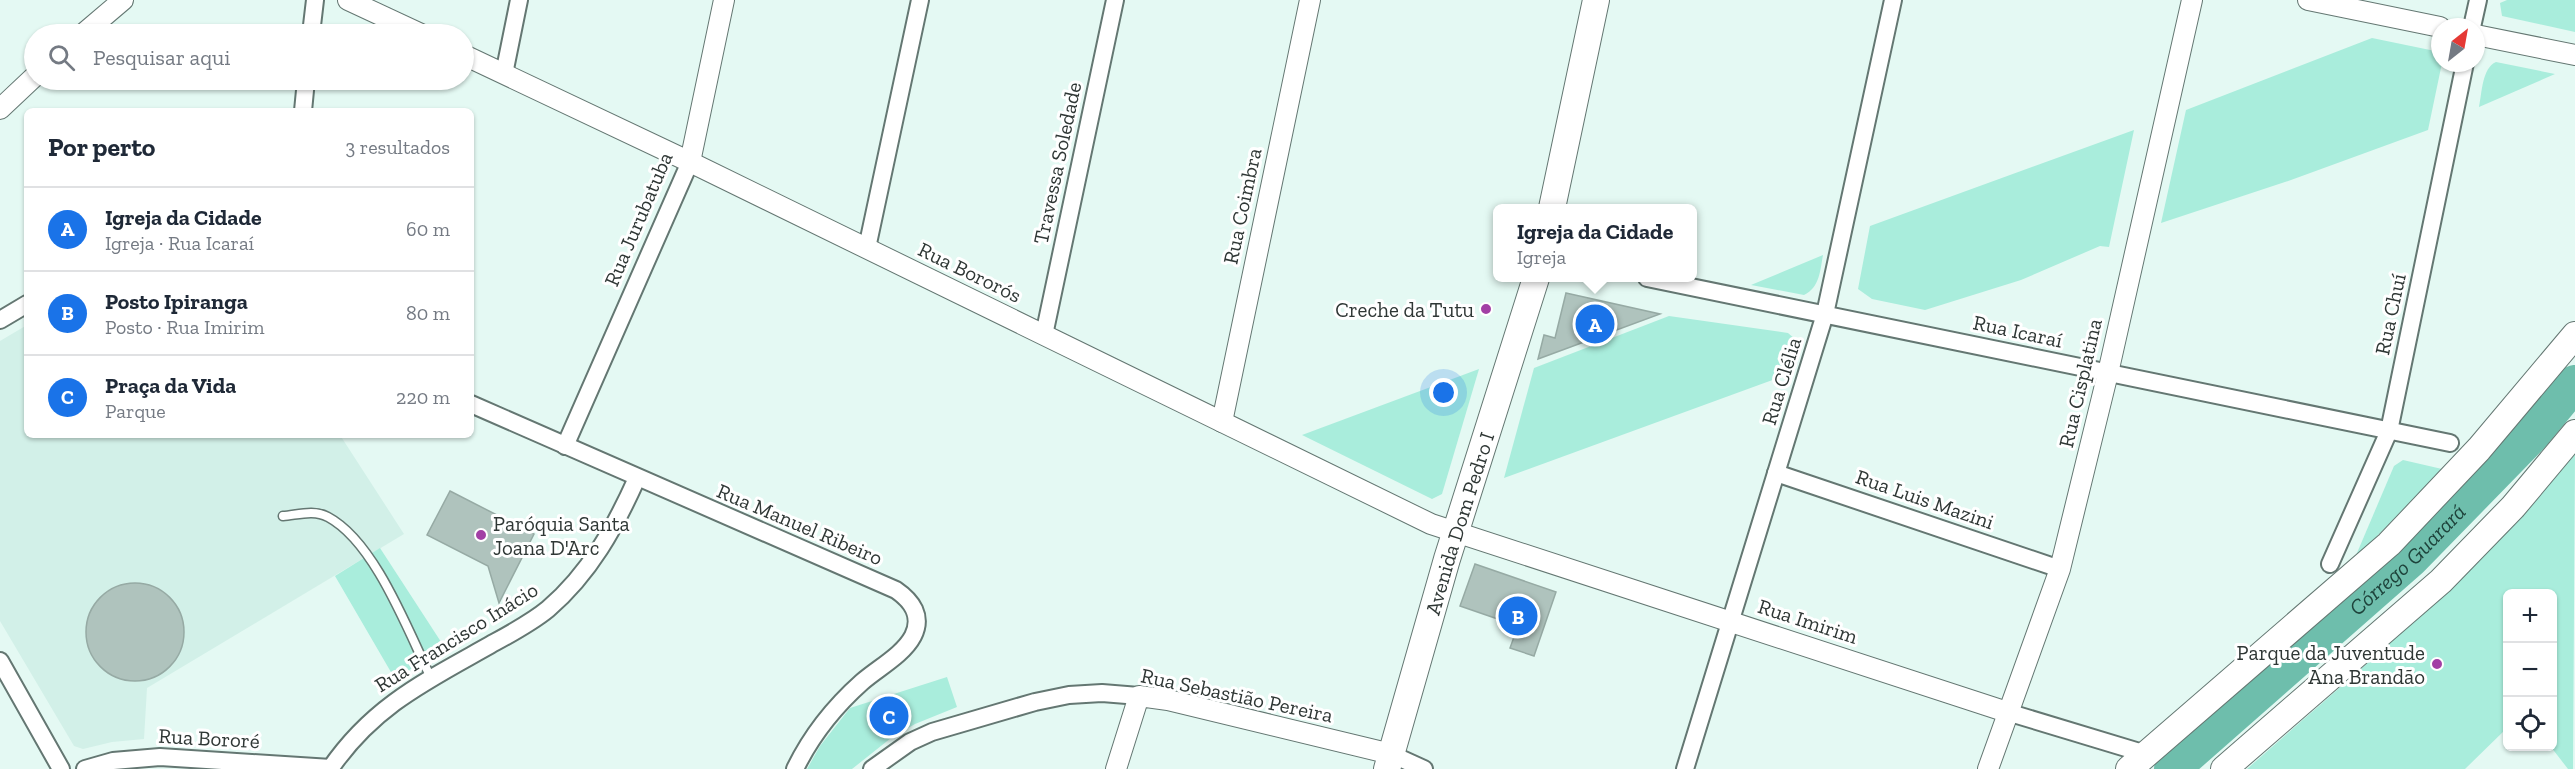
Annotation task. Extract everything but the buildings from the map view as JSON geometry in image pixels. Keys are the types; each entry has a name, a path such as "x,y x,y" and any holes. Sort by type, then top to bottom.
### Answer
{"main road":[{"path":"1553,204 1596,0"},
{"name":"Avenida Dom Pedro I","path":"1389,762 1456,531 1535,282"},
{"path":"2138,762 2389,544 2479,449 2575,335"},
{"path":"2224,769 2441,581 2513,507 2575,433"}],"street":[{"path":"95,24 123,0"},
{"path":"312,24 315,0"},
{"path":"348,0 400,24"},
{"path":"504,74 519,0"},
{"name":"Rua Jurubatuba","path":"565,446 690,162 724,0"},
{"path":"867,248 920,0"},
{"name":"Travessa Soledade","path":"1044,335 1115,0"},
{"name":"Rua Coimbra","path":"1222,422 1310,0"},
{"name":"Rua Clélia","path":"1685,769 1825,314 1893,0"},
{"name":"Rua Cisplatina","path":"1988,769 2060,569 2108,373 2192,0"},
{"path":"2308,0 2431,25"},
{"path":"2474,18 2478,0"},
{"path":"2485,37 2575,55"},
{"name":"Rua Bororós","path":"474,60 690,162 1431,524 1456,531"},
{"name":"Rua Chuí","path":"2330,564 2389,431 2463,72"},
{"path":"0,109 24,86"},
{"path":"303,108 305,90"},
{"name":"Rua Icaraí","path":"1667,282 2450,443"},
{"path":"0,320 24,306"},
{"name":"Rua Manuel Ribeiro","path":"474,405 896,590 910,599 916,611 914,634 906,645 831,714 812,738 795,769"},
{"name":"Rua Luis Mazini","path":"1776,473 2060,569"},
{"name":"Rua Francisco Inácio","path":"330,769 347,746 374,717 396,699 547,610 567,591 604,544 637,478"},
{"name":"Rua Imirim","path":"1456,531 2007,712 2138,762"},
{"path":"0,661 61,769"},
{"name":"Rua Sebastião Pereira","path":"872,769 910,742 932,732 1035,702 1069,695 1102,693 1168,700 1389,762"},
{"path":"1116,769 1139,696"},
{"name":"Rua Bororé","path":"85,769 113,761 160,756 330,769"},
{"path":"1389,762 1424,769"}],"lane":[{"path":"283,516 313,513 327,516 343,528 381,576 431,678"}],"shaded area":[{"path":"24,327 24,438 342,438 404,534 147,688 144,739 112,742 83,749 74,746 0,621 0,341"}],"green space":[{"path":"2507,0 2575,0 2575,32 2502,16 2500,3"},
{"path":"2372,38 2431,50 2431,72 2440,72 2428,130 2291,180 2161,223 2186,110"},
{"path":"2496,62 2555,74 2479,107 2485,75 2491,65"},
{"path":"2134,130 2109,247 2100,246 2021,280 1925,310 1872,299 1858,289 1870,226"},
{"path":"1823,255 1816,283 1804,295 1751,285"},
{"path":"1669,316 1788,333 1795,339 1789,374 1504,478 1534,368"},
{"path":"1479,369 1442,494 1432,499 1302,435"},
{"name":"Parque da Juventude Ana Brandão","path":"2575,453 2573,769 2568,769 2554,751 2557,751 2557,589 2503,589 2503,732 2465,769 2247,769 2418,618 2538,497"},
{"path":"2403,460 2442,469 2354,560 2394,466"},
{"path":"380,548 445,648 430,657 424,653 417,657 417,665 395,679 335,576"},
{"path":"947,677 957,707 915,724 891,738 852,769 807,769 820,746 850,708"}],"waterway":[{"name":"Córrego Guarará","path":"2172,769 2411,559 2532,435 2575,383"}],"place":[{"name":"Creche da Tutu","path":"1486,309"},
{"name":"Igreja da Cidade","path":"1595,324"},
{"name":"Paróquia Santa Joana D'Arc","path":"481,535"},
{"name":"Posto Ipiranga","path":"1518,616"},
{"name":"Parque da Juventude Ana Brandão","path":"2437,664"},
{"name":"Praça da Vida","path":"889,716"}]}
